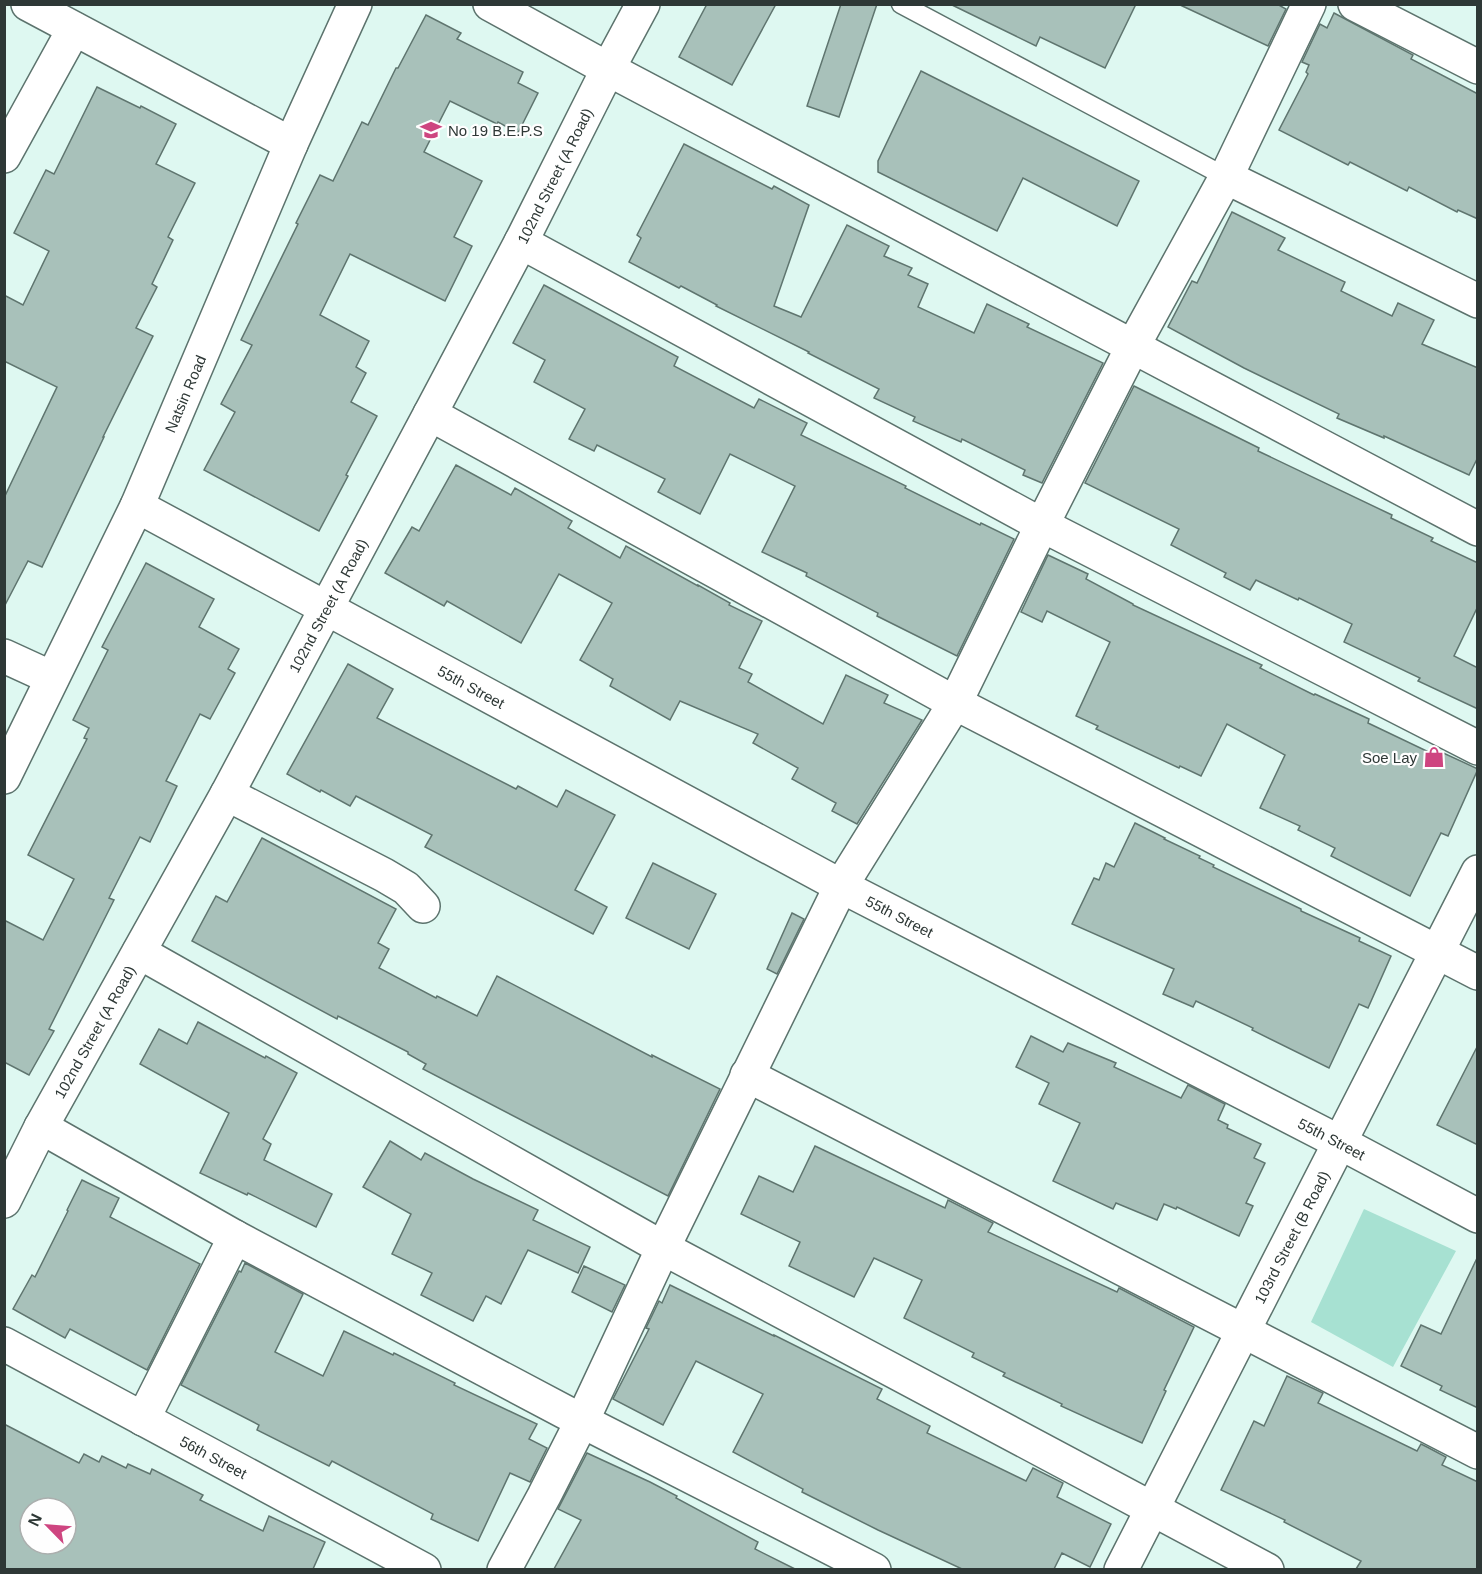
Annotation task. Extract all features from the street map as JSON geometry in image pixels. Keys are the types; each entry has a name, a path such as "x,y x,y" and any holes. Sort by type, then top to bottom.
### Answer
{"street":[{"path":"28,4 291,144"},
{"name":"Natsin Road","path":"4,777 136,506 291,144 355,4"},
{"path":"490,4 608,69 1478,529"},
{"name":"102nd Street (A Road)","path":"4,1201 41,1127 227,794 430,414 643,4"},
{"path":"504,1569 582,1421 663,1248 841,886 955,703 1133,346 1226,177 1308,4"},
{"path":"1355,4 1478,67"},
{"path":"4,156 74,29"},
{"path":"1226,177 1478,301"},
{"path":"521,242 1042,525 1478,748"},
{"path":"430,414 955,703 1478,973"},
{"name":"55th Street","path":"136,506 841,886 1478,1216"},
{"path":"4,656 52,678"},
{"path":"227,794 399,884 423,906"},
{"name":"103rd Street (B Road)","path":"1121,1569 1478,872"},
{"path":"139,952 663,1248 1267,1569"},
{"path":"747,1075 1478,1452"},
{"path":"41,1127 235,1237 582,1421 874,1569"},
{"path":"143,1419 235,1237"},
{"name":"56th Street","path":"4,1344 424,1569"}],"lane":[{"path":"900,4 1226,177"}],"green space":[{"path":"1364,1209 1456,1251 1393,1367 1311,1322"}],"building":[{"path":"707,4 776,4 732,85 679,57"},
{"path":"841,4 877,4 839,117 807,106"},
{"path":"950,4 1136,4 1105,68 1040,37 1036,46"},
{"path":"1178,4 1277,4 1286,9 1268,46"},
{"path":"1334,13 1413,55 1411,59 1478,94 1478,219 1458,210 1457,212 1409,187 1407,191 1350,162 1348,165 1279,130 1308,74 1306,72 1309,65 1302,62 1320,24 1327,28"},
{"path":"426,15 461,33 457,39 523,72 518,83 538,93 518,133 450,101 424,152 482,181 454,237 472,246 445,301 350,254 320,315 369,341 356,367 366,373 351,402 377,416 319,531 204,470 235,412 221,404 252,345 241,340 298,224 296,223 320,175 333,181 362,122 368,125 396,68"},
{"path":"921,71 1139,181 1117,226 1023,178 997,231 878,172 878,161"},
{"path":"97,87 176,124 156,164 195,183 168,237 173,240 152,284 157,287 136,328 153,336 42,567 28,561 4,607 4,498 57,387 4,361 4,295 23,305 49,251 14,233 46,170 54,174"},
{"path":"684,144 772,189 774,186 809,205 774,306 801,317 847,225 889,246 884,256 912,268 908,275 928,284 918,307 974,333 987,304 1029,324 1027,327 1103,363 1042,483 1023,475 1025,470 962,439 961,442 913,421 915,417 874,398 879,389 681,286 679,288 629,262 641,238 637,235"},
{"path":"1232,212 1285,238 1278,250 1345,282 1341,291 1392,316 1398,303 1434,320 1422,344 1478,368 1478,457 1469,475 1384,436 1384,438 1337,418 1339,414 1244,368 1168,327 1192,281 1197,283"},
{"path":"544,285 678,357 674,366 754,408 759,399 807,423 801,435 980,525 981,523 1014,539 957,656 877,616 878,613 806,576 807,573 762,552 795,486 730,454 700,514 658,492 665,479 597,445 594,451 569,439 585,409 534,382 545,360 513,343"},
{"path":"1134,386 1259,448 1258,451 1392,515 1391,518 1433,538 1431,541 1478,563 1478,606 1454,656 1478,668 1478,709 1344,642 1352,624 1256,580 1250,590 1224,577 1226,573 1171,545 1179,529 1085,483"},
{"path":"456,465 511,495 515,488 572,521 568,528 620,558 626,546 730,603 729,605 762,621 739,668 752,674 748,682 823,724 846,675 888,695 884,703 922,720 857,824 832,811 836,803 792,779 798,768 753,743 758,734 680,701 670,720 610,686 613,679 580,660 612,603 559,574 521,643 447,601 444,606 385,573 412,527 419,531"},
{"path":"1048,555 1088,574 1086,579 1133,605 1262,665 1260,668 1369,719 1368,723 1437,756 1439,751 1478,769 1448,836 1441,833 1410,896 1331,856 1335,848 1298,830 1300,826 1260,808 1285,755 1227,724 1201,776 1096,729 1098,726 1076,716 1110,642 1047,611 1042,622 1021,612"},
{"path":"146,563 214,599 199,627 239,649 228,669 235,673 210,719 200,714 166,781 177,786 150,842 140,837 109,898 114,900 49,1029 54,1031 29,1075 4,1062 4,920 43,940 74,879 28,855 87,739 84,738 89,728 73,720 108,650 102,647"},
{"path":"348,664 393,689 377,718 516,789 518,786 557,807 566,790 615,815 575,890 607,907 593,934 425,847 432,835 356,796 350,806 287,774"},
{"path":"1135,823 1200,856 1199,858 1214,865 1213,867 1360,938 1359,941 1391,956 1368,1008 1359,1004 1329,1068 1196,1001 1193,1007 1163,994 1174,969 1072,924 1094,878 1099,880 1106,863 1114,867"},
{"path":"262,838 396,909 378,943 389,949 379,968 436,998 437,996 477,1016 497,976 652,1057 652,1055 720,1089 668,1196 423,1069 426,1064 408,1052 338,1016 337,1019 192,941 216,896 227,902"},
{"path":"653,863 716,894 689,949 626,918"},
{"path":"792,913 804,919 777,974 767,969"},
{"path":"198,1022 297,1073 263,1139 271,1144 264,1160 332,1194 316,1227 248,1193 247,1195 200,1173 229,1113 140,1064 159,1029 187,1044"},
{"path":"1031,1036 1063,1052 1068,1043 1116,1063 1114,1067 1181,1098 1188,1085 1225,1104 1218,1120 1228,1125 1227,1128 1261,1144 1254,1158 1265,1163 1246,1203 1253,1206 1239,1236 1177,1207 1176,1209 1164,1204 1157,1220 1116,1203 1113,1209 1053,1181 1080,1123 1039,1104 1049,1083 1016,1067"},
{"path":"1478,1045 1478,1145 1437,1125"},
{"path":"390,1141 421,1160 425,1153 538,1210 533,1220 590,1247 578,1273 528,1250 501,1304 486,1296 473,1321 421,1295 432,1273 392,1254 411,1214 363,1187"},
{"path":"815,1146 945,1208 948,1200 993,1223 988,1232 1117,1292 1119,1288 1194,1327 1142,1443 1061,1406 1062,1404 1003,1376 1005,1373 972,1357 974,1353 904,1318 922,1280 874,1258 854,1297 789,1266 800,1242 741,1214 759,1176 793,1192"},
{"path":"82,1180 119,1198 110,1217 200,1264 147,1370 70,1329 65,1338 13,1309 32,1275 35,1277"},
{"path":"1478,1256 1478,1408 1440,1390 1442,1386 1401,1366 1421,1325 1441,1334"},
{"path":"245,1263 303,1294 275,1352 323,1376 344,1331 393,1355 394,1353 455,1383 454,1385 537,1424 529,1439 547,1448 530,1482 510,1473 478,1541 431,1519 433,1514 332,1461 329,1466 257,1430 259,1425 181,1385"},
{"path":"584,1266 625,1285 612,1312 572,1292"},
{"path":"670,1285 882,1389 877,1399 930,1426 927,1433 1026,1481 1033,1468 1063,1483 1057,1497 1111,1524 1090,1567 1062,1553 1054,1569 962,1569 802,1492 803,1489 733,1452 763,1394 696,1361 663,1425 613,1399 649,1329 646,1328 659,1301 662,1303"},
{"path":"1287,1376 1323,1393 1318,1403 1417,1451 1421,1444 1446,1457 1442,1465 1478,1482 1478,1569 1356,1569 1361,1561 1284,1522 1285,1520 1221,1490 1254,1421 1264,1426"},
{"path":"4,1424 79,1463 84,1454 99,1462 102,1456 126,1468 128,1464 150,1474 152,1469 203,1495 200,1500 263,1531 269,1516 325,1542 313,1569 4,1569"},
{"path":"587,1453 677,1496 676,1498 758,1542 755,1549 795,1569 554,1569 581,1520 558,1509"}],"place":[{"name":"No 19 B.E.P.S","path":"431,130"},
{"name":"Soe Lay","path":"1434,757"}]}
